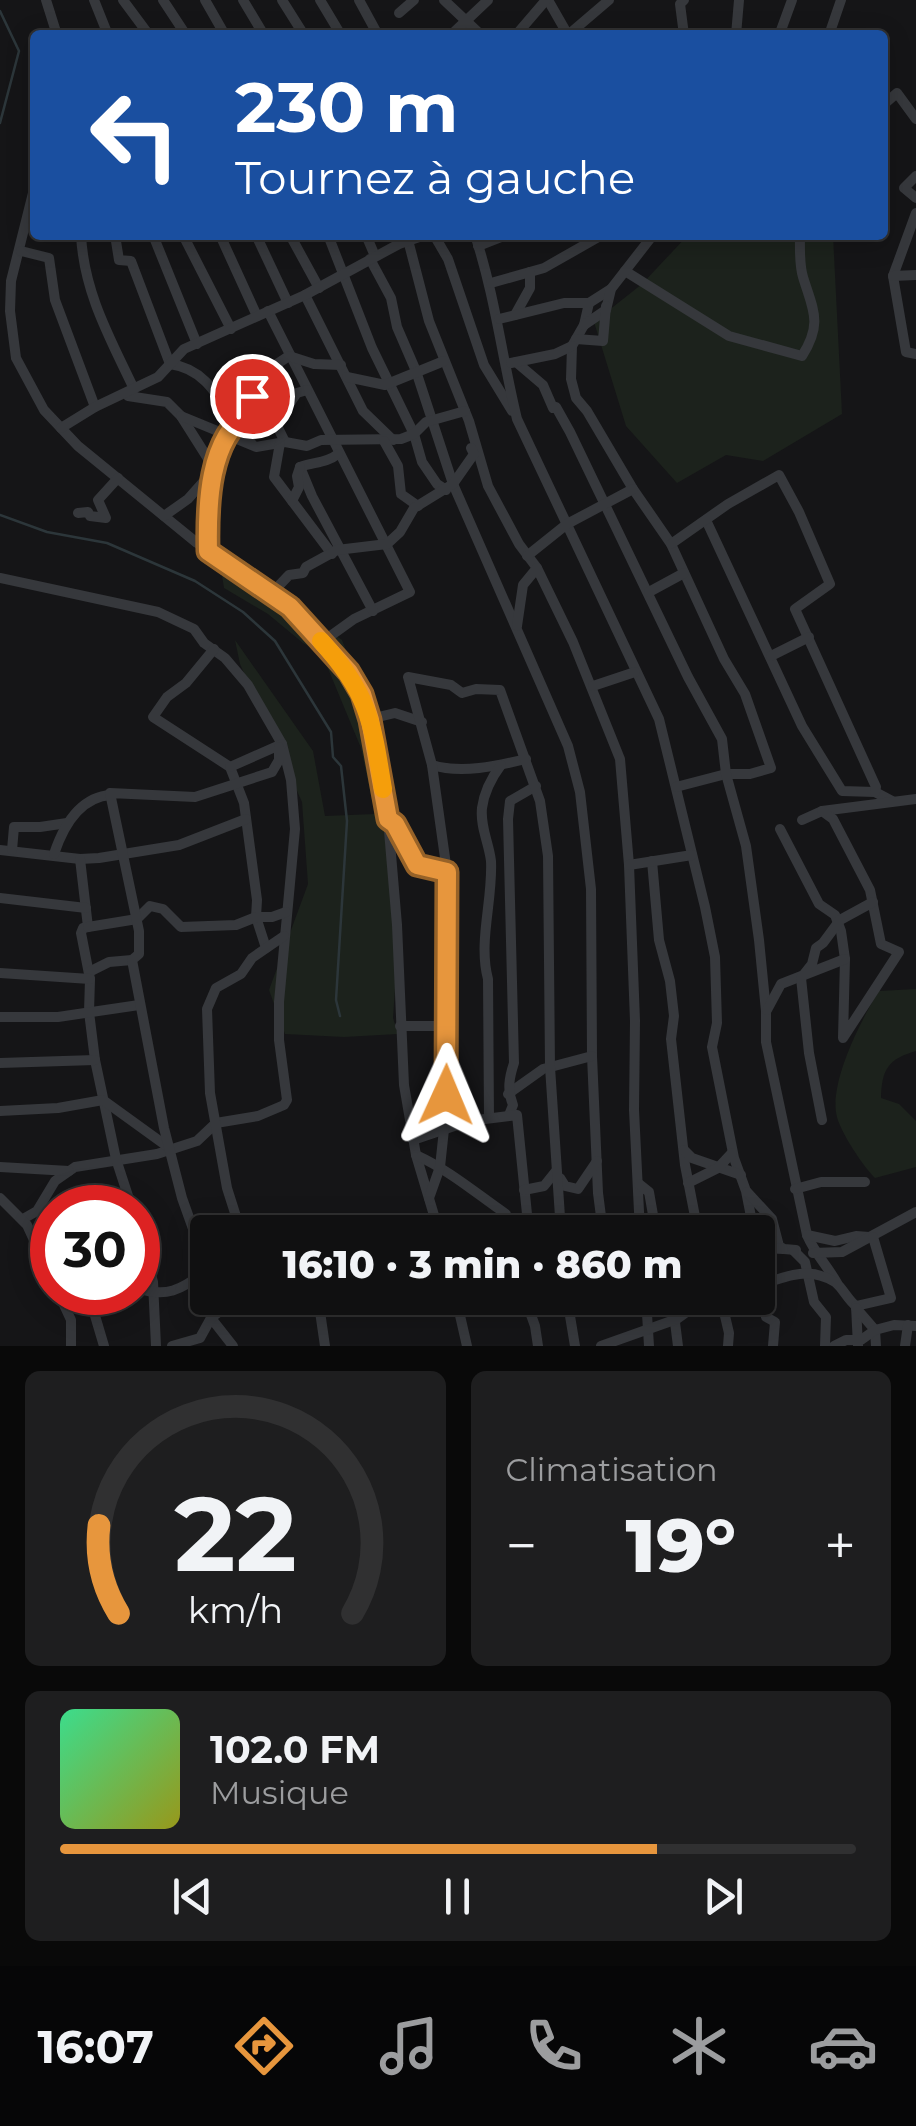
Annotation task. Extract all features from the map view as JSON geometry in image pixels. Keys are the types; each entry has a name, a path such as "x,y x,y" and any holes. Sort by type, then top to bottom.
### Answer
{"street":[{"path":"46,0 55,30"},
{"path":"94,0 106,30"},
{"path":"123,0 145,30"},
{"path":"163,0 183,30"},
{"path":"205,0 222,30"},
{"path":"242,0 261,30"},
{"path":"282,0 301,30"},
{"path":"320,0 338,30"},
{"path":"359,0 375,30"},
{"path":"399,14 414,0"},
{"path":"444,0 476,30"},
{"path":"457,30 488,0"},
{"path":"520,30 547,0 565,30"},
{"path":"574,30 609,0"},
{"path":"683,30 680,4 684,0"},
{"path":"736,30 739,0"},
{"path":"781,30 792,0"},
{"path":"831,30 841,0"},
{"path":"888,101 897,94 916,119"},
{"path":"916,176 904,188 916,198"},
{"path":"30,209 10,292 16,358 44,410 164,516 290,607 349,672 362,694 388,819 404,1085 416,1155 434,1215"},
{"path":"916,213 892,276 906,352 916,354"},
{"path":"82,240 85,273 102,326 134,390"},
{"path":"116,240 119,258 130,260 170,364"},
{"path":"155,240 197,344"},
{"path":"185,240 232,329"},
{"path":"223,240 289,356 410,592 354,619 322,642"},
{"path":"258,240 288,303"},
{"path":"293,240 319,288"},
{"path":"330,240 356,308 414,434 422,462 436,484 450,487"},
{"path":"368,240 416,371 450,487 568,746 580,792 591,888 592,1056 602,1215"},
{"path":"60,428 158,377 184,349 306,295 408,240 429,321 467,416 488,486 537,568 592,686 620,758 636,1021 634,1110 640,1215"},
{"path":"437,240 448,258 492,382 516,419 659,719 714,957 717,1023 712,1047 732,1154 751,1215"},
{"path":"476,240 510,363 516,419"},
{"path":"490,283 544,268 593,240"},
{"path":"584,325 601,315 612,289 650,240"},
{"path":"625,271 728,336 802,356 816,318 803,280 800,240"},
{"path":"21,251 49,258 55,300 95,407"},
{"path":"515,317 530,288 530,272"},
{"path":"892,276 916,275"},
{"path":"530,288 538,301 549,306"},
{"path":"499,319 549,306 588,303 612,289"},
{"path":"306,295 363,411 389,441 398,466 401,494 418,506"},
{"path":"588,303 584,325 574,342 571,380 576,398 588,410 633,490 672,544 744,694 771,768 676,787"},
{"path":"510,363 555,354 574,342 604,340 606,305"},
{"path":"289,356 314,364 341,365"},
{"path":"289,356 254,379 283,442 273,475 337,551"},
{"path":"348,377 389,384 444,362"},
{"path":"510,363 548,393 553,408 556,407 688,677 722,738 726,774 746,846 766,1011 766,1042 795,1189 813,1251 846,1298 875,1330 876,1346"},
{"path":"170,364 191,369 210,383 233,431"},
{"path":"208,551 212,469 218,451 250,411 250,399 258,386"},
{"path":"276,423 297,394 307,390"},
{"path":"120,396 158,398 181,416 212,469"},
{"path":"181,416 233,431 252,445 283,442 304,447 316,440 389,441 414,434 432,421 467,416"},
{"path":"272,594 289,575 303,573 312,563 337,551 388,544 418,506 450,487 474,454 466,435 467,416"},
{"path":"292,500 299,487 300,467 316,460 328,461 338,454"},
{"path":"300,467 337,551 373,611"},
{"path":"164,516 188,499 212,469"},
{"path":"672,544 754,487 779,475 830,582 795,608 875,792"},
{"path":"78,513 106,518 98,500 118,478"},
{"path":"527,556 567,524 633,490"},
{"path":"706,520 802,726 839,790 875,792 892,801"},
{"path":"517,627 523,585 537,568"},
{"path":"648,592 684,573"},
{"path":"0,578 158,612 194,629 248,685 280,745 295,810 279,1040 286,1100 280,1107 258,1116 216,1122 197,1141 157,1154 92,1162 69,1171 55,1181 38,1211 22,1220"},
{"path":"771,656 809,637"},
{"path":"214,649 152,717 230,767 246,819 256,917 266,948"},
{"path":"592,686 636,672"},
{"path":"428,1198 440,1167 444,1128 447,872 432,765 408,676 454,686 462,693 499,690 536,786 548,856 550,1067 560,1215"},
{"path":"370,720 395,713 422,722"},
{"path":"230,767 280,745"},
{"path":"54,854 66,822 94,797 111,792 195,798 272,772 281,754 280,745"},
{"path":"432,765 501,765 526,759"},
{"path":"489,1118 488,979 484,964 491,873 481,820 482,802 501,765"},
{"path":"510,1115 513,1106 508,1094 514,1062 509,804 536,786"},
{"path":"0,973 90,976 109,962 132,960 139,954 136,919 111,795"},
{"path":"802,820 822,811 916,799"},
{"path":"780,828 819,904 836,915 845,958 843,1038 899,952 881,944 873,902 833,819 822,811"},
{"path":"66,822 14,827 6,850 80,859 180,845 246,819"},
{"path":"388,819 395,824 417,865 447,872"},
{"path":"629,865 692,855"},
{"path":"80,859 88,926"},
{"path":"652,861 659,940 670,982 674,1016 671,1040 695,1215"},
{"path":"0,898 86,908"},
{"path":"822,1120 809,1053 801,978 812,964 816,948 843,918 873,902"},
{"path":"124,1185 95,1060 83,928 136,919 150,906 163,909 181,927 236,925 286,912"},
{"path":"235,1215 210,1093 207,1009 216,988 240,974 252,958 284,936"},
{"path":"766,1011 782,984 845,958"},
{"path":"132,960 169,1148 190,1220"},
{"path":"0,1017 58,1017 139,1005"},
{"path":"400,1026 446,1026"},
{"path":"508,1094 550,1067 592,1056"},
{"path":"0,1064 95,1060"},
{"path":"0,1111 58,1108 103,1100 169,1148"},
{"path":"414,1140 444,1128 518,1116 527,1215"},
{"path":"684,1150 692,1158 741,1175"},
{"path":"688,1182 718,1168 732,1154"},
{"path":"416,1155 440,1167 506,1215"},
{"path":"556,1172 564,1186 578,1189 597,1161"},
{"path":"0,1166 69,1171"},
{"path":"524,1190 544,1186 556,1172"},
{"path":"795,1189 821,1182 865,1182"},
{"path":"639,1184 649,1192 653,1215"},
{"path":"746,1191 772,1219 779,1246 801,1256 814,1302 826,1317 826,1346"},
{"path":"2,1201 22,1220 30,1237"},
{"path":"775,1249 842,1252 916,1212"},
{"path":"807,1235 835,1241 873,1237"},
{"path":"856,1307 891,1298 873,1237"},
{"path":"775,1280 808,1270 837,1282"},
{"path":"160,1293 177,1290 190,1281"},
{"path":"856,1307 858,1343"},
{"path":"68,1315 71,1346"},
{"path":"95,1315 104,1346"},
{"path":"154,1315 156,1346"},
{"path":"211,1315 233,1346"},
{"path":"172,1346 200,1338 215,1315"},
{"path":"320,1315 324,1346"},
{"path":"460,1315 468,1346"},
{"path":"531,1315 538,1346"},
{"path":"569,1315 574,1346"},
{"path":"646,1315 649,1346"},
{"path":"676,1315 678,1346"},
{"path":"601,1346 681,1315"},
{"path":"723,1315 728,1346"},
{"path":"766,1315 776,1322 773,1346"},
{"path":"858,1343 875,1330 912,1325 905,1346"},
{"path":"834,1346 846,1340 858,1343"}],"shaded area":[{"path":"683,240 833,240 842,414 763,461 726,455 677,483 626,426 594,322 642,284"},
{"path":"220,563 235,566 342,640 388,759 397,960 393,1018 398,1034 285,1034 269,990 308,884 302,802 240,664 235,640 313,751 325,816 375,814 361,748 322,654 268,614 224,588"},
{"path":"916,989 916,1051 888,1067 881,1098 899,1104 916,1121 916,1167 875,1178 839,1124 837,1087 856,1034 879,991"}],"waterway":[{"path":"0,11 19,51 0,123"},
{"path":"0,515 47,532 107,543 195,581 243,612 275,641 331,732 333,757 341,766 347,821 336,1000 340,1016"}],"slow traffic":[{"path":"321,641 349,672 362,694 383,789"}],"route":[{"path":"252,396 250,411 222,444 212,466 208,551 290,607 349,672 362,694 370,720 388,819 395,824 413,862 447,872 446,1095"}]}
